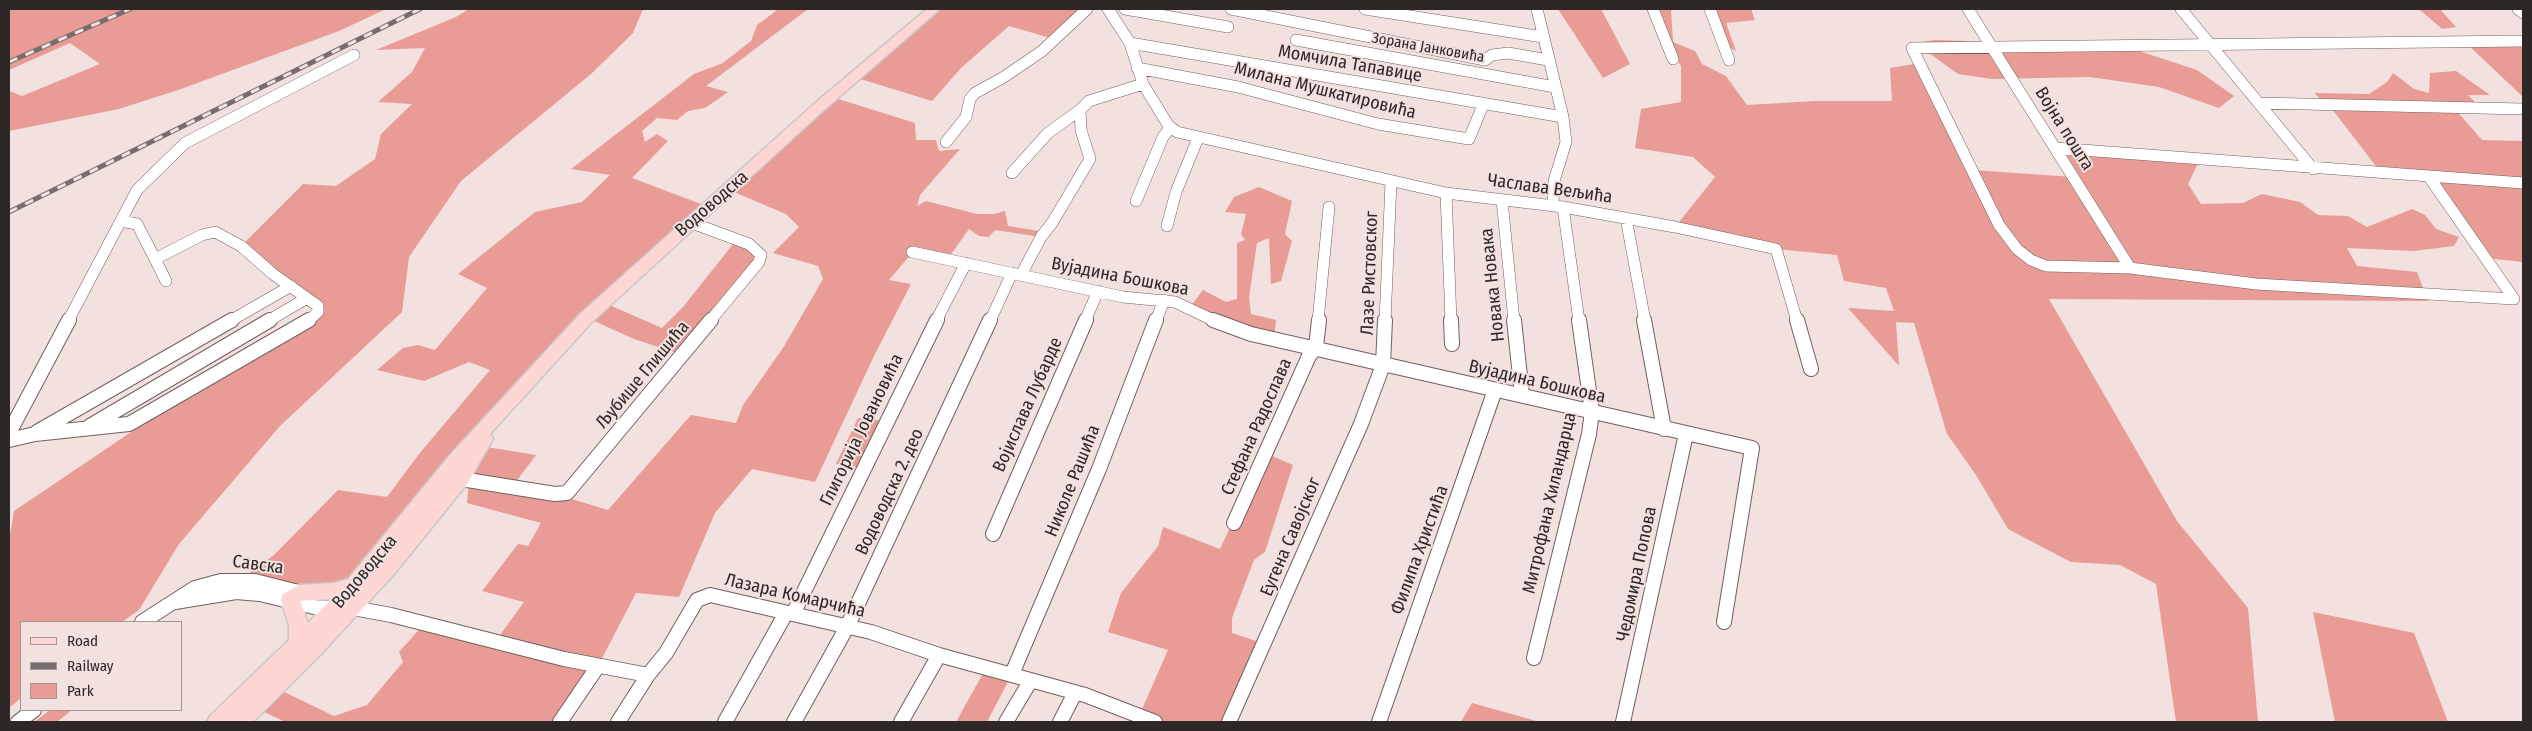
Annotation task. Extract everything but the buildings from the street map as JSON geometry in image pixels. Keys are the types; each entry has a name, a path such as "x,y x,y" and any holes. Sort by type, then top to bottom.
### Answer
{"main road":[{"name":"Водоводска","path":"217,722 299,644 345,607 356,585 455,461 586,318 819,108 934,9"},
{"name":"Водоводска","path":"240,722 345,607 416,536 461,479 501,410"},
{"path":"299,644 299,625 294,596 334,591 356,585"}],"street":[{"path":"946,142 966,117 970,99 975,93 1004,77 1042,51 1086,9"},
{"path":"1108,9 1130,43 1143,84 1170,128 1163,137 1136,201"},
{"path":"1125,9 1228,27"},
{"path":"1231,9 1347,34 1485,60 1492,56 1508,54 1548,60"},
{"path":"1365,9 1543,37"},
{"name":"Митрофана Хиландарца","path":"1534,658 1589,434 1592,412 1554,181 1566,142 1563,117 1537,9"},
{"path":"1653,9 1673,59"},
{"path":"1710,9 1729,60"},
{"name":"Војна пошта","path":"1968,9 2130,268"},
{"path":"2181,9 2313,169"},
{"path":"2518,9 2523,14"},
{"path":"1340,48 1347,34"},
{"name":"Зорана Јанковића","path":"1296,40 1555,87"},
{"path":"2429,177 2514,299 2256,284 2130,268 2046,266 2032,260 2018,249 1999,225 1912,48 2523,41"},
{"name":"Момчила Тапавице","path":"1130,43 1483,105 1563,117"},
{"path":"9,433 137,190 185,143 354,55"},
{"path":"1485,60 1490,68 1487,74"},
{"name":"Милана Мушкатировића","path":"1137,68 1229,85 1378,124 1462,138 1472,136 1483,105"},
{"path":"1012,172 1048,133 1090,101 1143,84"},
{"path":"2259,103 2523,109"},
{"name":"Водоводска 2. део","path":"794,722 847,627 1017,274 1052,223 1090,159 1080,124 1080,110"},
{"name":"Часлава Вељића","path":"1170,128 1198,138 1391,182 1446,193 1558,206 1626,218 1776,250 1810,368"},
{"path":"1167,226 1176,192 1198,138"},
{"path":"2055,148 2313,169 2523,183"},
{"name":"Лазе Ристовског","path":"1384,365 1391,182"},
{"path":"1446,193 1452,344"},
{"name":"Новака Новака","path":"1502,200 1522,395"},
{"path":"1316,348 1329,207"},
{"path":"1626,218 1664,429"},
{"path":"121,220 136,224 166,281"},
{"name":"Љубише Глишића","path":"461,479 555,494 567,492 575,486 759,262 761,255 757,249 749,244 692,223"},
{"path":"9,440 35,434 129,424 308,321 318,312 318,306 273,274 241,246 215,232 202,235 154,259"},
{"name":"Вујадина Бошкова","path":"912,252 1123,297 1164,300 1190,307 1230,328 1384,365 1752,448 1724,622"},
{"name":"Глигорија Јовановића","path":"725,722 789,614 966,263"},
{"path":"35,434 95,397 291,286"},
{"name":"Војислава Лубарде","path":"993,534 1098,291"},
{"path":"85,428 307,298"},
{"name":"Николе Рашића","path":"1012,674 1099,469 1164,300"},
{"name":"Стефана Радослава","path":"1234,523 1309,356 1316,348"},
{"name":"Еугена Савојског","path":"1229,722 1361,424 1384,365"},
{"name":"Филипа Христића","path":"1379,722 1495,390"},
{"name":"Чедомира Попова","path":"1623,722 1686,434"},
{"name":"Савска","path":"144,621 175,602 219,593 236,592 294,596 318,608 345,607"},
{"name":"Лазара Комарчића","path":"648,675 666,653 697,600 703,597 718,597 871,632 939,655 1075,693 1155,722"},
{"path":"345,607 391,615 478,638 598,666 648,675 618,722"},
{"path":"901,722 939,655"},
{"path":"560,722 598,666"},
{"path":"1006,722 1032,680"},
{"path":"1060,722 1075,693"},
{"path":"18,722 33,711"}],"green space":[{"path":"9,9 386,9 339,31 181,89 119,109 9,131 9,91 22,96 100,64 70,43 9,70"},
{"path":"469,9 643,9 633,33 591,74 461,181 409,257 402,312 280,426 179,544 139,610 123,621 20,621 20,699 9,708 9,541 14,511 143,424 308,321 318,312 241,246 303,184 336,186 375,159 381,134 412,104 378,102 412,72 425,48 376,50 456,17"},
{"path":"774,9 808,9 706,86 728,92 705,108 688,111 677,120 657,118 642,131 645,142 657,134 668,141 632,178 709,207 607,297 356,585 230,587 274,555 338,490 387,497 419,454 490,370 469,362 424,381 377,370 403,348 418,345 435,350 487,288 458,274 535,212 582,202 610,175 571,169 694,74 723,63 751,41 757,25 776,11"},
{"path":"934,9 1087,9 1054,39 1009,26 961,68 932,101 854,77"},
{"path":"1558,9 1601,9 1630,64 1603,78"},
{"path":"1653,9 1671,9 1673,42 1695,51 1702,64 1726,76 1747,105 1816,101 1892,101 1890,68 1920,63 1973,170 2073,177 2055,148 2199,161 2188,184 2201,204 2243,203 2262,194 2300,202 2318,215 2348,216 2367,227 2412,209 2425,215 2436,229 2459,237 2454,246 2414,251 2347,248 2357,266 2417,272 2428,301 2049,299 2177,521 2248,608 2258,722 2176,722 2156,584 2120,565 2071,562 2008,529 1976,475 1947,434 1914,323 1896,322 1899,366 1848,308 1894,311 1886,288 1844,281 1837,255 1776,249 1675,227 1715,177 1693,157 1635,148 1641,109 1681,102 1681,66 1667,46"},
{"path":"1710,9 1751,9 1755,20 1726,23 1736,51 1723,44"},
{"path":"2419,9 2440,9 2456,27 2442,29"},
{"path":"1935,40 1964,41 1992,47 2072,52 2091,42 2139,51 2197,70 2234,96 2219,108 2159,87 2090,77 1992,79 1958,74 1915,43"},
{"path":"2523,41 2523,97 2465,42"},
{"path":"2456,71 2490,95 2468,95 2481,108 2454,108 2482,140 2523,141 2523,262 2485,258 2429,177 2382,174 2332,109 2314,93 2369,94 2387,82 2393,73 2414,89 2429,93 2430,73"},
{"path":"832,97 915,123 916,140 936,140 939,151 960,149 920,195 917,206 926,201 977,214 994,214 1005,211 1008,226 1045,232 1041,237 995,230 989,237 979,236 969,229 947,260 912,253 889,280 911,284 874,356 815,482 752,469 715,513 679,597 636,593 598,666 559,722 285,722 256,708 276,688 334,716 367,705 403,662 399,652 424,624 495,642 524,602 482,591 518,544 528,546 541,523 467,503 469,480 480,446 536,455 512,487 555,494 608,510 691,415 736,423 743,405 783,348 823,279 818,266 773,253 799,227 786,214 729,190"},
{"path":"1259,187 1292,201 1285,234 1292,241 1281,281 1271,284 1269,238 1257,243 1249,297 1251,314 1276,320 1274,339 1190,307 1203,290 1226,302 1237,299 1237,243 1245,240 1241,234 1246,214 1225,212 1234,197"},
{"path":"737,239 761,255 683,355 634,339 592,320 607,304 662,328 683,307"},
{"path":"858,418 885,421 864,468 836,464"},
{"path":"1265,453 1293,465 1265,552 1254,560 1232,618 1232,633 1265,644 1229,722 1155,722 1139,716 1168,650 1108,632 1121,593 1158,546 1163,527 1220,549"},
{"path":"2313,612 2414,633 2448,722 2335,722"},
{"path":"986,668 1012,674 987,722 956,722"},
{"path":"1472,703 1540,722 1461,722"},
{"path":"49,711 71,711 57,722 34,722"}],"railway":[{"path":"9,62 130,9"},
{"path":"9,212 420,9"}]}
